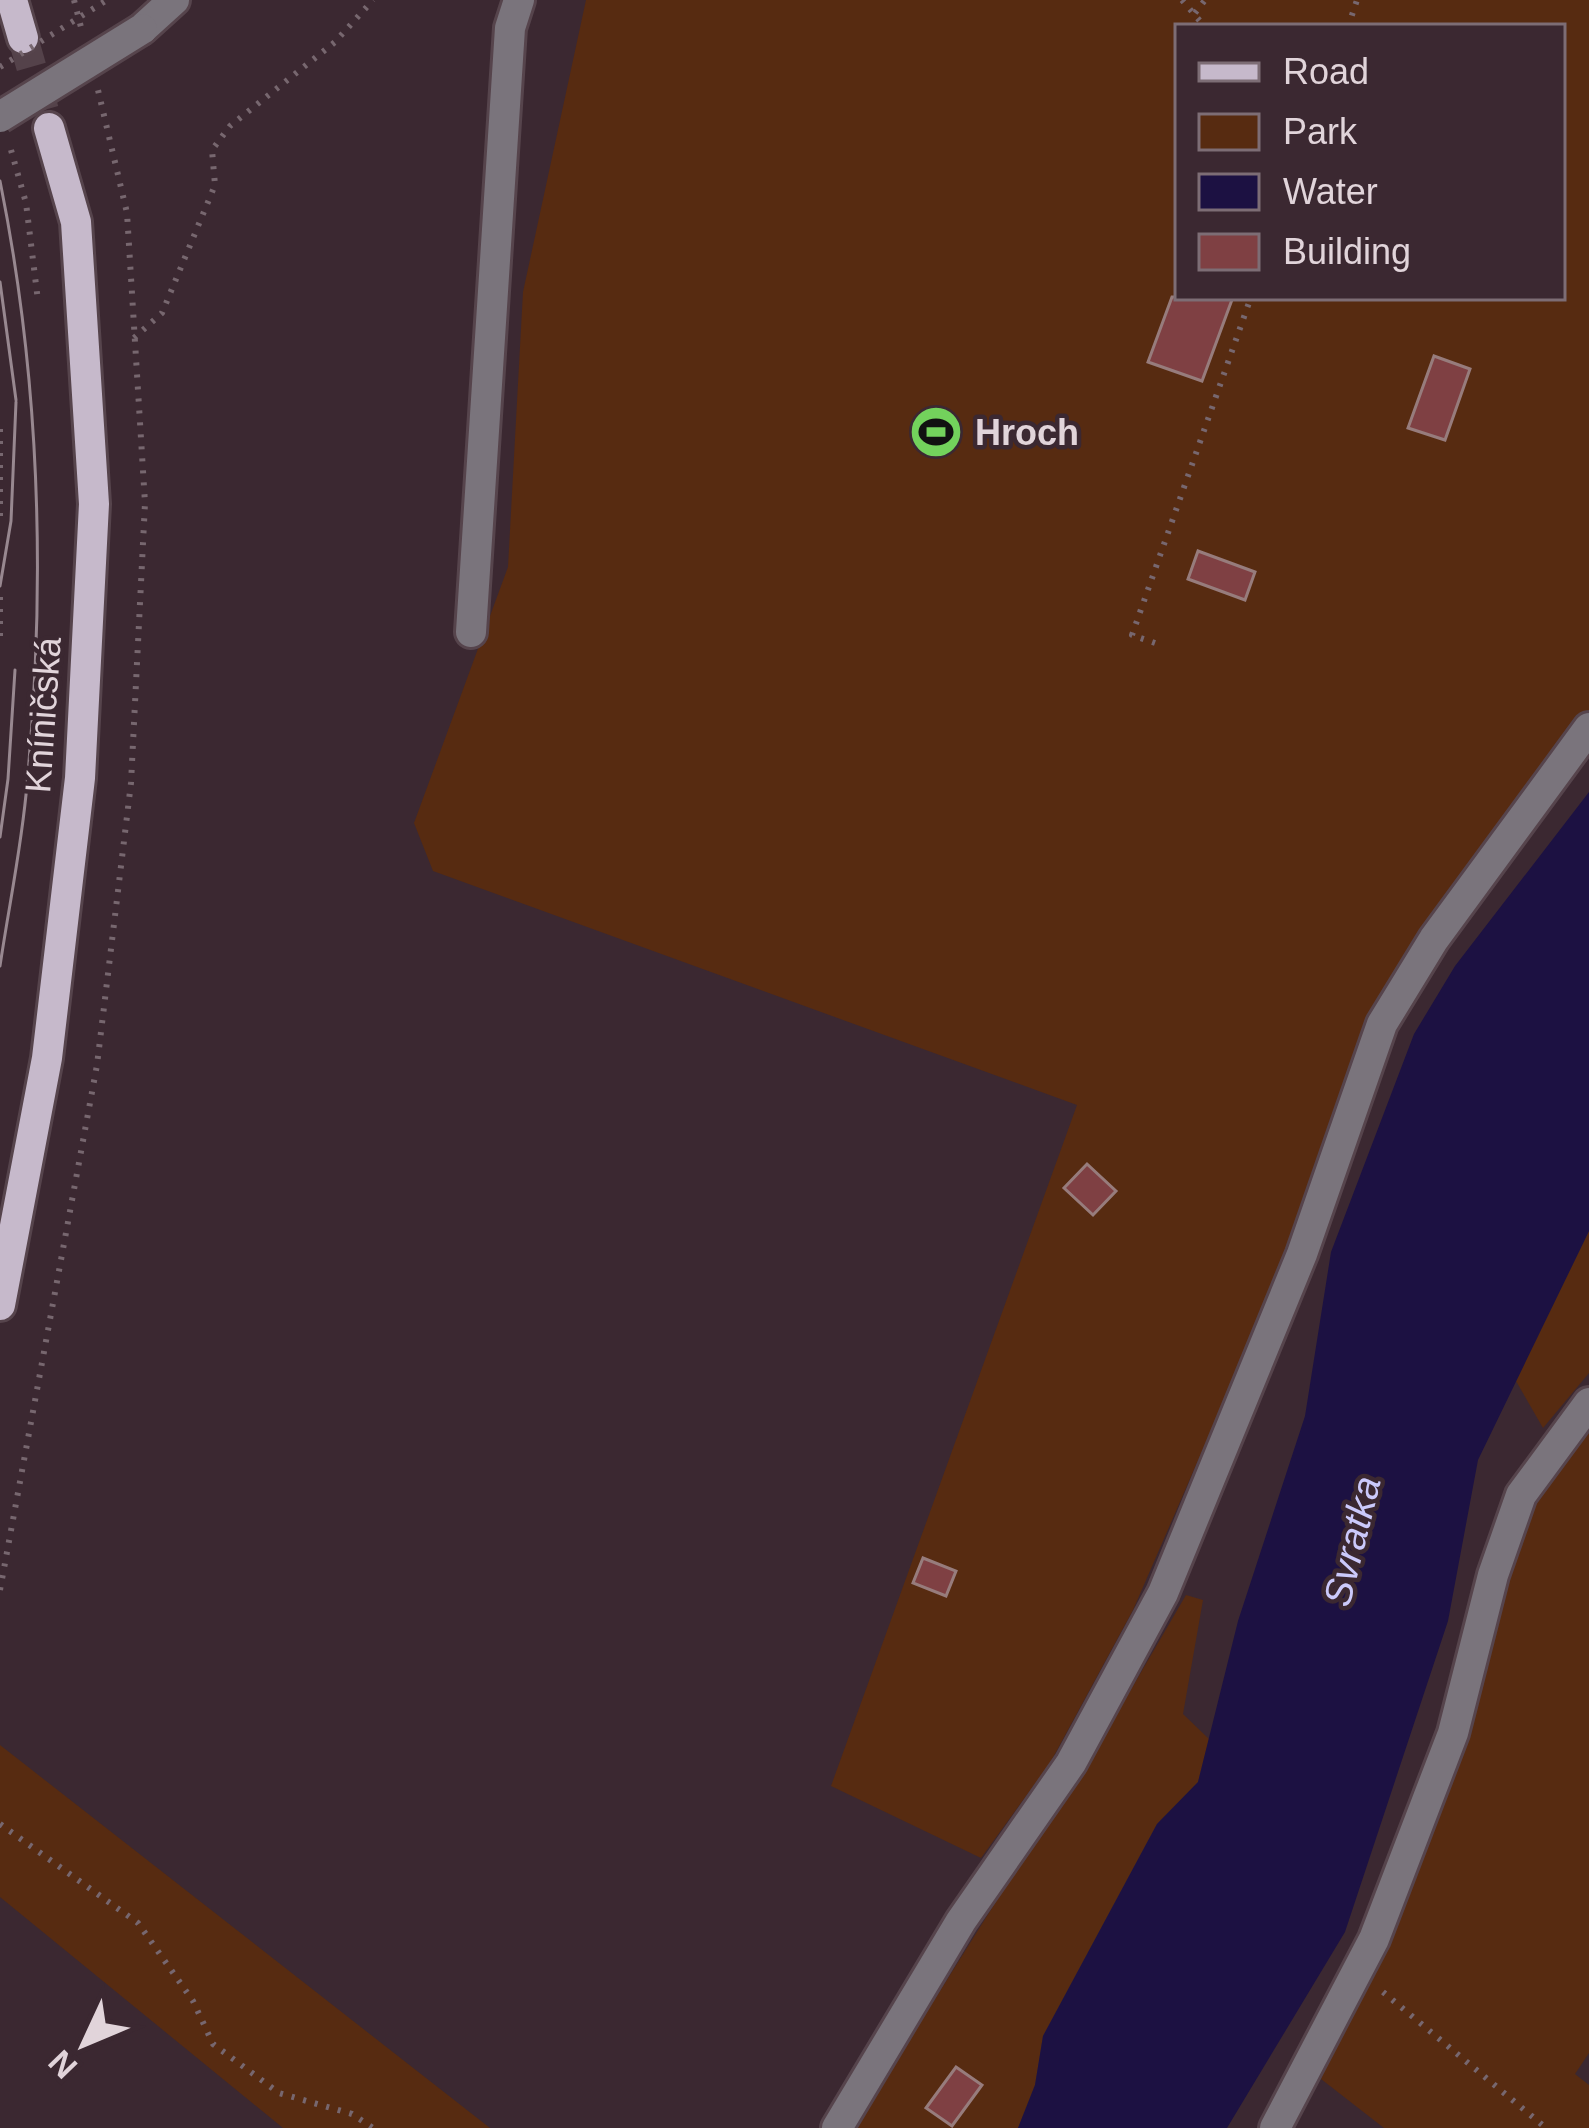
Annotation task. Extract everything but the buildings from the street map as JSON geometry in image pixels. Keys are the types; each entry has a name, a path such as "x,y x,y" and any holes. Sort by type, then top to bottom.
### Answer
{"main road":[{"path":"13,0 23,38"},
{"name":"Kníničská","path":"0,1305 46,1058 75,825 94,504 76,222 49,128"}],"street":[{"path":"0,117 142,29 175,0"},
{"path":"471,632 510,28 519,0"},
{"path":"837,2128 961,1921 1071,1763 1163,1593 1302,1254 1382,1024 1434,939 1589,728"},
{"path":"1275,2128 1374,1939 1453,1733 1492,1575 1521,1495 1589,1402"}],"path":[{"path":"0,67 106,0"},
{"path":"134,338 162,313 207,207 215,185 212,150 230,126 335,42 374,0"},
{"path":"1182,0 1203,24"},
{"path":"1196,13 1205,0"},
{"path":"11,150 26,203 38,301"},
{"path":"1155,644 1132,635 1250,300"},
{"path":"0,428 0,525"},
{"path":"0,597 0,636"},
{"path":"0,1824 138,1923 193,2001 214,2044 278,2093 352,2114 374,2128"},
{"path":"1358,1971 1546,2128"}],"green space":[{"name":"Hroch","path":"586,0 1589,0 1589,715 1452,900 1289,1251 1133,1610 1050,1763 981,1858 831,1786 1077,1105 433,871 414,823 508,567 523,292"},
{"path":"1589,1231 1589,1373 1543,1428 1516,1381"},
{"path":"1589,1414 1589,2053 1575,2074 1589,2085 1589,2128 1384,2128 1321,2079 1464,1737 1527,1501"},
{"path":"1186,1595 1203,1600 1183,1714 1209,1739 1198,1782 1157,1824 1043,2036 1035,2085 1018,2128 854,2128 1029,1849 1080,1777"},
{"path":"0,1745 490,2128 283,2128 0,1897"}],"water":[{"name":"Svratka","path":"1589,792 1589,1231 1478,1460 1448,1621 1345,1932 1227,2128 1018,2128 1035,2085 1043,2036 1157,1824 1198,1782 1238,1621 1305,1416 1331,1252 1414,1034 1455,966"}],"tunnel":[{"path":"23,38 49,128"}],"tram line":[{"path":"0,181 24,330 37,557 27,784 0,966"},
{"path":"0,282 16,400"},
{"path":"0,586 11,521 16,402"},
{"path":"0,837 15,670"}],"place":[{"name":"Hroch","path":"936,432"}]}
